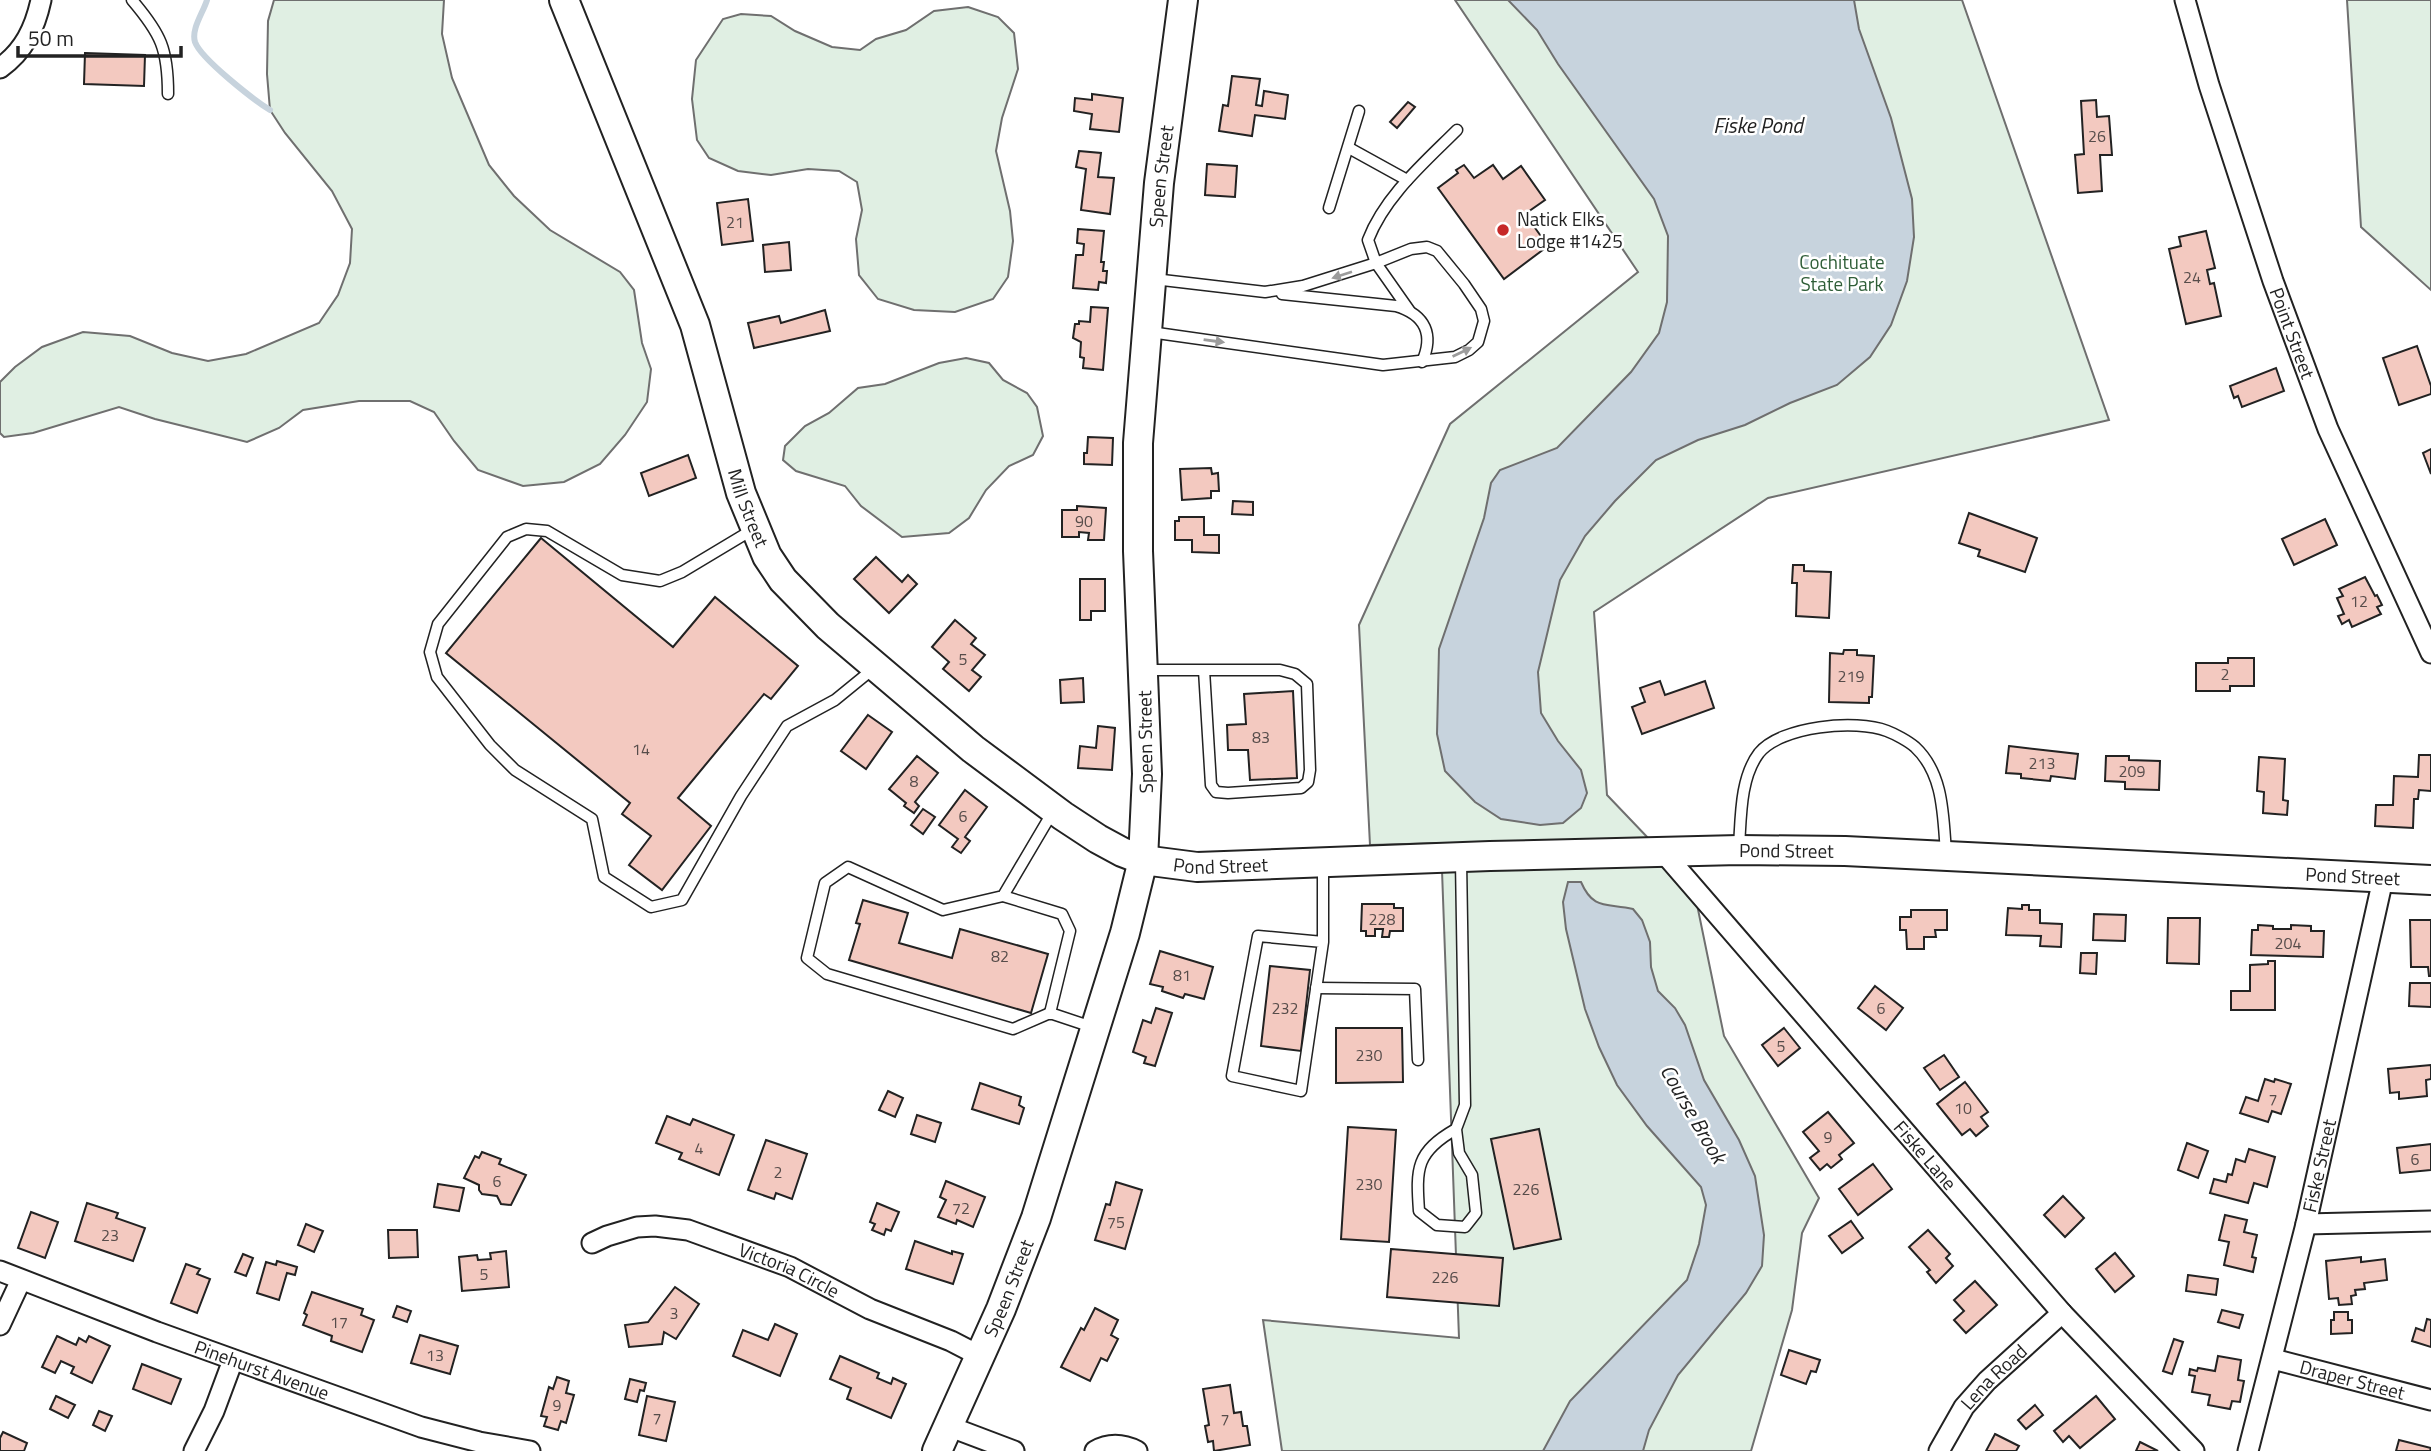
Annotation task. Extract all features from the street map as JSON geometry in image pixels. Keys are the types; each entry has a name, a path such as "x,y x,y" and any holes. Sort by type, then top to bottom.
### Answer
{"street":[{"path":"0,68 19,51 30,36 41,0"},
{"name":"Mill Street","path":"564,0 695,326 741,494 767,556 783,580 828,626 973,749 1098,839 1143,860"},
{"name":"Speen Street","path":"942,1439 1001,1309 1036,1218 1128,922 1143,860 1147,774 1138,498 1140,406 1166,116 1182,0"},
{"name":"Point Street","path":"2185,0 2209,85 2273,281 2324,417 2431,653"},
{"name":"Pond Street","path":"1143,860 1197,867 1739,850 1845,851 2431,880"},
{"name":"Fiske Lane","path":"1663,852 2062,1313 2194,1451"},
{"name":"Fiske Street","path":"2248,1451 2306,1224 2384,879"},
{"path":"2306,1224 2431,1221"},
{"name":"Victoria Circle","path":"592,1243 637,1227 688,1230 790,1267 870,1309 951,1341 980,1356"},
{"name":"Pinehurst Avenue","path":"0,1271 395,1419 447,1443 530,1451"},
{"path":"0,1325 21,1280"},
{"name":"Lena Road","path":"1939,1451 1964,1407 1987,1381 2062,1313"},
{"name":"Draper Street","path":"2273,1359 2431,1400"},
{"path":"194,1451 214,1410 233,1360"},
{"path":"942,1439 1014,1451"},
{"path":"1095,1451 1110,1445 1126,1446 1137,1451"}],"lane":[{"path":"132,0 158,33 165,52 168,94"},
{"path":"1329,208 1359,111"},
{"path":"1422,362 1427,350 1427,336 1422,320 1409,310 1376,263 1368,240 1373,227 1407,180 1457,130"},
{"path":"1349,148 1407,180"},
{"path":"1146,332 1383,365 1455,357 1478,342 1483,331 1481,309 1437,251 1427,247 1411,249 1303,286 1265,292"},
{"path":"1151,278 1396,306 1409,310"},
{"path":"754,528 682,572 660,582 622,575 547,531 526,529 507,537 438,624 430,652 437,677 490,745 515,771 592,819 604,877 651,907 682,900 741,796 787,726 835,700 877,667"},
{"path":"1143,670 1204,670 1280,670 1295,674 1307,684 1310,770 1308,782 1300,788 1216,792 1210,785 1204,670"},
{"path":"1739,850 1741,811 1747,779 1760,752 1787,734 1819,727 1855,726 1886,730 1915,747 1934,774 1942,797 1946,857"},
{"path":"1003,896 1054,809"},
{"path":"1456,1129 1436,1140 1421,1159 1417,1182 1419,1212 1437,1225 1465,1227 1476,1213 1472,1175 1459,1153 1456,1129 1465,1105 1460,857"},
{"path":"1323,862 1323,942 1300,1091 1232,1076 1258,936 1323,942"},
{"path":"1050,1013 1070,931 1062,914 1003,896 943,910 848,867 825,883 807,958 827,974 1013,1029 1050,1013 1095,1029"},
{"path":"1316,988 1415,989 1418,1060"}],"green space":[{"path":"274,0 444,0 442,34 452,78 489,165 514,196 550,230 620,272 634,290 642,343 651,369 647,402 625,435 600,464 564,482 523,486 478,470 434,412 410,401 359,401 303,410 279,428 247,442 119,407 33,433 4,437 0,433 0,382 42,347 83,332 130,336 172,353 208,361 246,354 319,323 338,295 350,263 352,229 332,191 270,110 267,74 268,21"},
{"name":"Cochituate State Park","path":"1455,0 1962,0 2109,420 1768,498 1594,612 1607,795 1693,885 1724,1036 1819,1198 1802,1233 1792,1310 1751,1451 1282,1451 1263,1320 1459,1338 1441,843 1370,845 1359,625 1450,424 1638,272"},
{"path":"2347,0 2431,0 2431,290 2361,227"},
{"path":"968,7 998,17 1014,33 1018,69 1002,118 996,151 1010,211 1013,241 1008,277 993,299 955,312 914,310 878,299 859,275 856,239 862,210 857,182 839,171 808,169 771,175 738,171 709,158 697,140 692,99 696,60 723,19 741,14 771,16 795,31 832,47 860,50 876,39 906,30 934,11"},
{"path":"966,358 989,363 1003,380 1027,393 1037,407 1043,436 1033,455 1009,466 986,490 969,518 949,533 902,537 861,506 845,486 796,471 783,460 785,446 805,426 829,413 858,388 885,384 939,363"}],"water":[{"name":"Fiske Pond","path":"1508,0 1854,0 1859,29 1891,118 1912,199 1914,237 1907,281 1891,325 1870,357 1837,385 1790,403 1745,425 1698,440 1656,460 1585,536 1560,580 1538,672 1541,713 1558,741 1581,770 1587,793 1581,808 1563,823 1540,825 1501,819 1475,802 1445,771 1437,734 1439,649 1484,518 1491,483 1500,470 1557,448 1631,372 1659,333 1667,302 1668,236 1654,199 1537,30"},
{"name":"Course Brook","path":"1568,882 1581,882 1590,897 1596,901 1633,909 1642,920 1650,942 1651,967 1658,991 1675,1008 1685,1025 1704,1080 1739,1140 1755,1176 1764,1235 1762,1266 1746,1293 1678,1375 1649,1430 1643,1451 1543,1451 1570,1401 1687,1280 1699,1244 1706,1205 1701,1187 1647,1126 1617,1085 1599,1047 1585,1009 1566,929 1563,902"}],"building":[{"path":"85,53 145,55 144,86 84,84"},
{"path":"1232,76 1260,79 1256,105 1262,106 1264,91 1288,95 1285,119 1255,115 1252,136 1219,131 1223,105 1228,106"},
{"path":"1092,94 1123,98 1119,132 1090,129 1092,114 1074,111 1075,98 1092,100"},
{"path":"2096,100 2097,117 2109,116 2112,155 2100,155 2102,191 2078,193 2075,155 2084,154 2081,101"},
{"path":"1408,102 1415,107 1397,128 1390,122"},
{"path":"1079,151 1101,153 1098,177 1114,178 1110,214 1081,210 1086,169 1076,167"},
{"path":"1207,164 1237,166 1235,197 1205,195"},
{"name":"Natick Elks Lodge #1425","path":"1464,165 1474,178 1493,165 1503,179 1521,166 1545,200 1525,214 1548,246 1504,279 1438,188"},
{"path":"748,199 753,241 722,245 717,203"},
{"path":"1078,229 1104,231 1101,262 1104,262 1103,271 1107,271 1106,283 1099,282 1098,290 1073,288 1076,255 1083,255 1084,244 1077,243"},
{"path":"2206,231 2215,268 2207,270 2210,284 2214,283 2221,316 2186,324 2169,249 2181,246 2179,237"},
{"path":"789,242 791,270 765,272 763,245"},
{"path":"1091,307 1108,308 1103,370 1083,368 1084,358 1080,357 1081,342 1073,338 1075,324 1079,324 1079,321 1090,322"},
{"path":"825,310 830,331 754,348 748,323 779,316 781,323"},
{"path":"2417,346 2431,386 2431,394 2399,405 2383,358"},
{"path":"2276,368 2284,391 2242,407 2238,396 2234,398 2230,386"},
{"path":"1088,437 1113,438 1112,465 1084,464"},
{"path":"2431,449 2431,474 2423,453"},
{"path":"688,455 696,478 649,496 641,473"},
{"path":"1211,468 1212,474 1218,473 1219,491 1211,491 1211,498 1182,500 1180,469"},
{"path":"1233,501 1253,502 1253,515 1232,514"},
{"path":"1077,506 1106,508 1104,540 1088,540 1089,533 1079,532 1079,537 1062,537 1062,510 1077,510"},
{"path":"1969,513 2037,538 2025,572 1978,556 1980,550 1959,543"},
{"path":"1179,517 1204,517 1204,535 1219,535 1219,553 1192,552 1192,540 1175,540 1175,521 1179,521"},
{"path":"2325,519 2337,545 2294,565 2282,539"},
{"path":"541,538 673,647 715,597 798,666 771,699 764,694 678,798 711,826 662,890 629,865 651,836 622,814 630,803 446,653"},
{"path":"876,557 902,582 908,575 917,584 889,613 854,579"},
{"path":"1793,565 1804,565 1804,571 1831,572 1829,618 1796,616 1797,583 1792,583"},
{"path":"2365,577 2382,605 2377,607 2381,614 2352,627 2349,620 2342,624 2338,616 2344,614 2337,598 2343,596 2339,589"},
{"path":"1080,579 1105,579 1105,611 1091,611 1091,620 1080,620"},
{"path":"955,620 976,638 971,644 985,655 972,670 981,677 969,691 943,669 949,662 932,647"},
{"path":"1844,650 1857,650 1857,655 1874,656 1872,697 1869,697 1869,703 1829,702 1830,653 1843,654"},
{"path":"2228,658 2254,658 2254,686 2230,686 2230,691 2196,691 2196,663 2228,663"},
{"path":"1083,678 1084,702 1061,703 1060,680"},
{"path":"1660,681 1665,695 1705,681 1714,708 1642,734 1632,707 1645,702 1640,688"},
{"path":"1293,691 1297,778 1250,780 1248,750 1228,750 1227,725 1246,724 1244,694"},
{"path":"868,715 892,732 866,769 841,751"},
{"path":"1098,726 1115,728 1112,770 1078,768 1080,746 1096,748"},
{"path":"2009,746 2078,754 2075,779 2051,776 2050,781 2021,778 2021,774 2006,773"},
{"path":"2419,755 2431,755 2431,791 2419,790 2418,799 2414,799 2413,828 2375,826 2376,805 2393,805 2394,776 2418,777"},
{"path":"917,756 938,773 915,802 919,806 914,813 889,789"},
{"path":"2106,756 2129,756 2129,760 2160,761 2159,790 2125,789 2125,782 2105,781"},
{"path":"2259,757 2285,759 2283,800 2288,801 2287,815 2263,813 2264,792 2257,791"},
{"path":"965,790 987,807 965,837 970,841 961,853 952,847 958,839 939,825"},
{"path":"923,809 935,817 923,834 911,825"},
{"path":"863,900 908,913 899,943 952,958 960,929 1048,954 1031,1013 849,960 860,924 856,923"},
{"path":"1362,904 1394,904 1394,908 1403,908 1403,931 1390,931 1389,937 1382,937 1383,929 1375,929 1375,936 1366,936 1366,931 1361,931"},
{"path":"2022,905 2029,905 2029,910 2040,910 2040,923 2062,924 2061,947 2040,946 2041,936 2006,935 2008,908 2022,909"},
{"path":"1911,910 1947,910 1947,930 1935,930 1936,937 1924,937 1924,949 1907,949 1906,930 1900,930 1900,917 1911,917"},
{"path":"2094,914 2126,915 2125,941 2093,940"},
{"path":"2168,918 2200,918 2199,964 2167,963"},
{"path":"2410,920 2431,920 2431,976 2428,967 2411,967"},
{"path":"2258,925 2273,926 2273,929 2291,929 2291,925 2311,926 2311,931 2324,931 2323,957 2251,955 2252,930 2258,930"},
{"path":"1160,951 1213,967 1204,999 1185,994 1183,998 1162,991 1163,987 1150,984"},
{"path":"2081,953 2097,953 2096,974 2080,973"},
{"path":"2268,961 2275,961 2275,1010 2231,1010 2231,991 2250,991 2250,965 2268,964"},
{"path":"1270,966 1310,970 1301,1051 1261,1046"},
{"path":"2410,983 2431,983 2431,1007 2409,1006"},
{"path":"1875,986 1903,1008 1886,1030 1858,1008"},
{"path":"1156,1008 1172,1013 1155,1066 1144,1063 1146,1057 1133,1052 1143,1020 1151,1023"},
{"path":"1336,1028 1402,1028 1403,1082 1336,1083"},
{"path":"1784,1028 1800,1048 1778,1066 1762,1045"},
{"path":"1944,1055 1959,1077 1940,1090 1924,1068"},
{"path":"2431,1065 2431,1079 2426,1080 2427,1096 2399,1099 2399,1092 2390,1093 2388,1069"},
{"path":"2265,1079 2291,1084 2281,1114 2272,1111 2268,1122 2240,1113 2246,1097 2258,1101"},
{"path":"1965,1082 1988,1112 1981,1117 1988,1126 1976,1136 1970,1129 1962,1135 1937,1104"},
{"path":"980,1083 1021,1097 1019,1105 1024,1108 1019,1124 972,1109"},
{"path":"888,1091 903,1098 895,1117 879,1110"},
{"path":"1828,1112 1854,1143 1839,1155 1842,1159 1831,1168 1827,1164 1820,1170 1810,1158 1819,1151 1803,1132"},
{"path":"917,1115 941,1123 935,1142 911,1134"},
{"path":"667,1116 690,1125 693,1119 734,1135 719,1175 679,1159 682,1153 656,1143"},
{"path":"1348,1127 1396,1130 1389,1242 1341,1239"},
{"path":"1539,1129 1561,1239 1514,1249 1491,1139"},
{"path":"766,1140 807,1154 792,1199 776,1193 774,1199 748,1190"},
{"path":"2187,1143 2208,1151 2198,1178 2178,1170"},
{"path":"2431,1144 2431,1170 2400,1173 2397,1148"},
{"path":"2249,1149 2275,1157 2267,1187 2254,1183 2248,1203 2210,1193 2214,1179 2226,1182 2228,1174 2232,1175 2236,1159 2245,1162"},
{"path":"482,1152 501,1159 499,1164 526,1175 511,1205 501,1204 497,1196 482,1194 479,1185 464,1178 475,1156 479,1158"},
{"path":"1873,1164 1892,1189 1858,1215 1839,1189"},
{"path":"946,1181 985,1197 973,1227 957,1220 956,1224 938,1217 946,1200 940,1197"},
{"path":"1116,1182 1142,1190 1125,1249 1095,1240 1106,1204 1110,1205"},
{"path":"438,1184 464,1188 459,1211 434,1207"},
{"path":"2063,1196 2084,1218 2065,1237 2044,1215"},
{"path":"87,1203 118,1213 116,1218 145,1228 133,1261 75,1241"},
{"path":"877,1203 899,1212 891,1231 886,1229 884,1235 872,1230 875,1224 870,1222"},
{"path":"31,1212 58,1222 45,1258 18,1248"},
{"path":"2225,1215 2247,1220 2244,1232 2257,1235 2252,1257 2256,1258 2253,1272 2224,1265 2229,1242 2219,1240"},
{"path":"1851,1221 1863,1238 1842,1253 1829,1236"},
{"path":"306,1224 323,1231 314,1252 298,1245"},
{"path":"388,1230 417,1230 418,1257 389,1258"},
{"path":"1928,1230 1950,1254 1946,1258 1953,1266 1936,1283 1927,1272 1930,1270 1909,1247"},
{"path":"915,1241 952,1254 952,1251 963,1254 953,1284 906,1269"},
{"path":"1391,1249 1503,1258 1499,1306 1387,1297"},
{"path":"506,1251 509,1287 462,1291 459,1257 477,1255 478,1260 491,1259 490,1253"},
{"path":"2115,1253 2134,1276 2115,1292 2096,1269"},
{"path":"243,1254 253,1258 246,1276 235,1272"},
{"path":"2361,1257 2361,1262 2385,1259 2387,1280 2364,1283 2365,1289 2355,1290 2356,1295 2351,1296 2352,1304 2339,1305 2338,1298 2329,1299 2326,1261"},
{"path":"277,1261 297,1267 295,1275 287,1273 279,1300 257,1293 266,1262 276,1265"},
{"path":"186,1264 200,1269 197,1274 210,1279 197,1313 171,1303"},
{"path":"2188,1275 2218,1279 2216,1295 2186,1291"},
{"path":"1975,1281 1997,1305 1966,1333 1954,1320 1964,1311 1954,1300"},
{"path":"675,1287 699,1304 676,1339 664,1332 662,1344 629,1347 625,1325 648,1322"},
{"path":"312,1292 363,1309 361,1315 374,1320 362,1352 331,1341 332,1336 303,1325 307,1315 304,1313"},
{"path":"397,1306 411,1311 407,1322 393,1317"},
{"path":"1095,1308 1118,1320 1111,1335 1118,1339 1107,1361 1101,1358 1090,1381 1061,1367 1081,1328 1084,1330"},
{"path":"2222,1310 2243,1315 2239,1328 2218,1322"},
{"path":"2334,1312 2348,1312 2348,1320 2352,1320 2352,1333 2331,1334"},
{"path":"2427,1319 2431,1320 2431,1347 2412,1341 2416,1328 2424,1331"},
{"path":"775,1324 797,1334 780,1376 733,1356 743,1330 768,1340"},
{"path":"420,1335 458,1346 450,1374 411,1363"},
{"path":"57,1336 76,1345 79,1338 86,1342 89,1336 110,1346 92,1383 71,1373 74,1367 61,1361 55,1373 42,1367"},
{"path":"2174,1339 2183,1342 2172,1374 2163,1371"},
{"path":"1789,1350 1820,1360 1816,1372 1811,1371 1806,1384 1781,1375"},
{"path":"840,1356 879,1373 877,1378 891,1384 893,1378 906,1384 891,1418 847,1399 851,1388 830,1379"},
{"path":"2218,1356 2241,1360 2238,1380 2244,1381 2240,1402 2232,1401 2230,1409 2208,1405 2210,1395 2192,1392 2195,1376 2189,1375 2190,1369 2215,1371"},
{"path":"142,1364 181,1379 171,1404 133,1389"},
{"path":"557,1377 569,1381 566,1393 574,1395 566,1423 561,1421 558,1430 544,1426 547,1417 541,1416 549,1387 553,1389"},
{"path":"630,1379 646,1383 644,1391 640,1390 637,1402 625,1399"},
{"path":"1230,1385 1234,1413 1241,1412 1243,1426 1247,1426 1250,1445 1214,1451 1213,1441 1208,1442 1205,1426 1209,1425 1203,1389"},
{"path":"56,1396 75,1405 68,1418 50,1409"},
{"path":"647,1396 675,1402 666,1441 639,1435"},
{"path":"2096,1396 2115,1419 2080,1448 2069,1436 2063,1442 2054,1431"},
{"path":"2035,1405 2043,1415 2026,1429 2018,1420"},
{"path":"99,1411 112,1416 105,1431 93,1425"},
{"path":"3,1432 27,1443 24,1451 0,1451"},
{"path":"1995,1434 2019,1446 2016,1451 1986,1451"},
{"path":"2399,1440 2431,1448 2430,1451 2396,1451"},
{"path":"2140,1442 2158,1451 2136,1451"}],"waterway":[{"path":"207,0 194,37 199,49 241,89 270,110"}],"place":[{"name":"Natick Elks Lodge #1425","path":"1503,230"}]}
